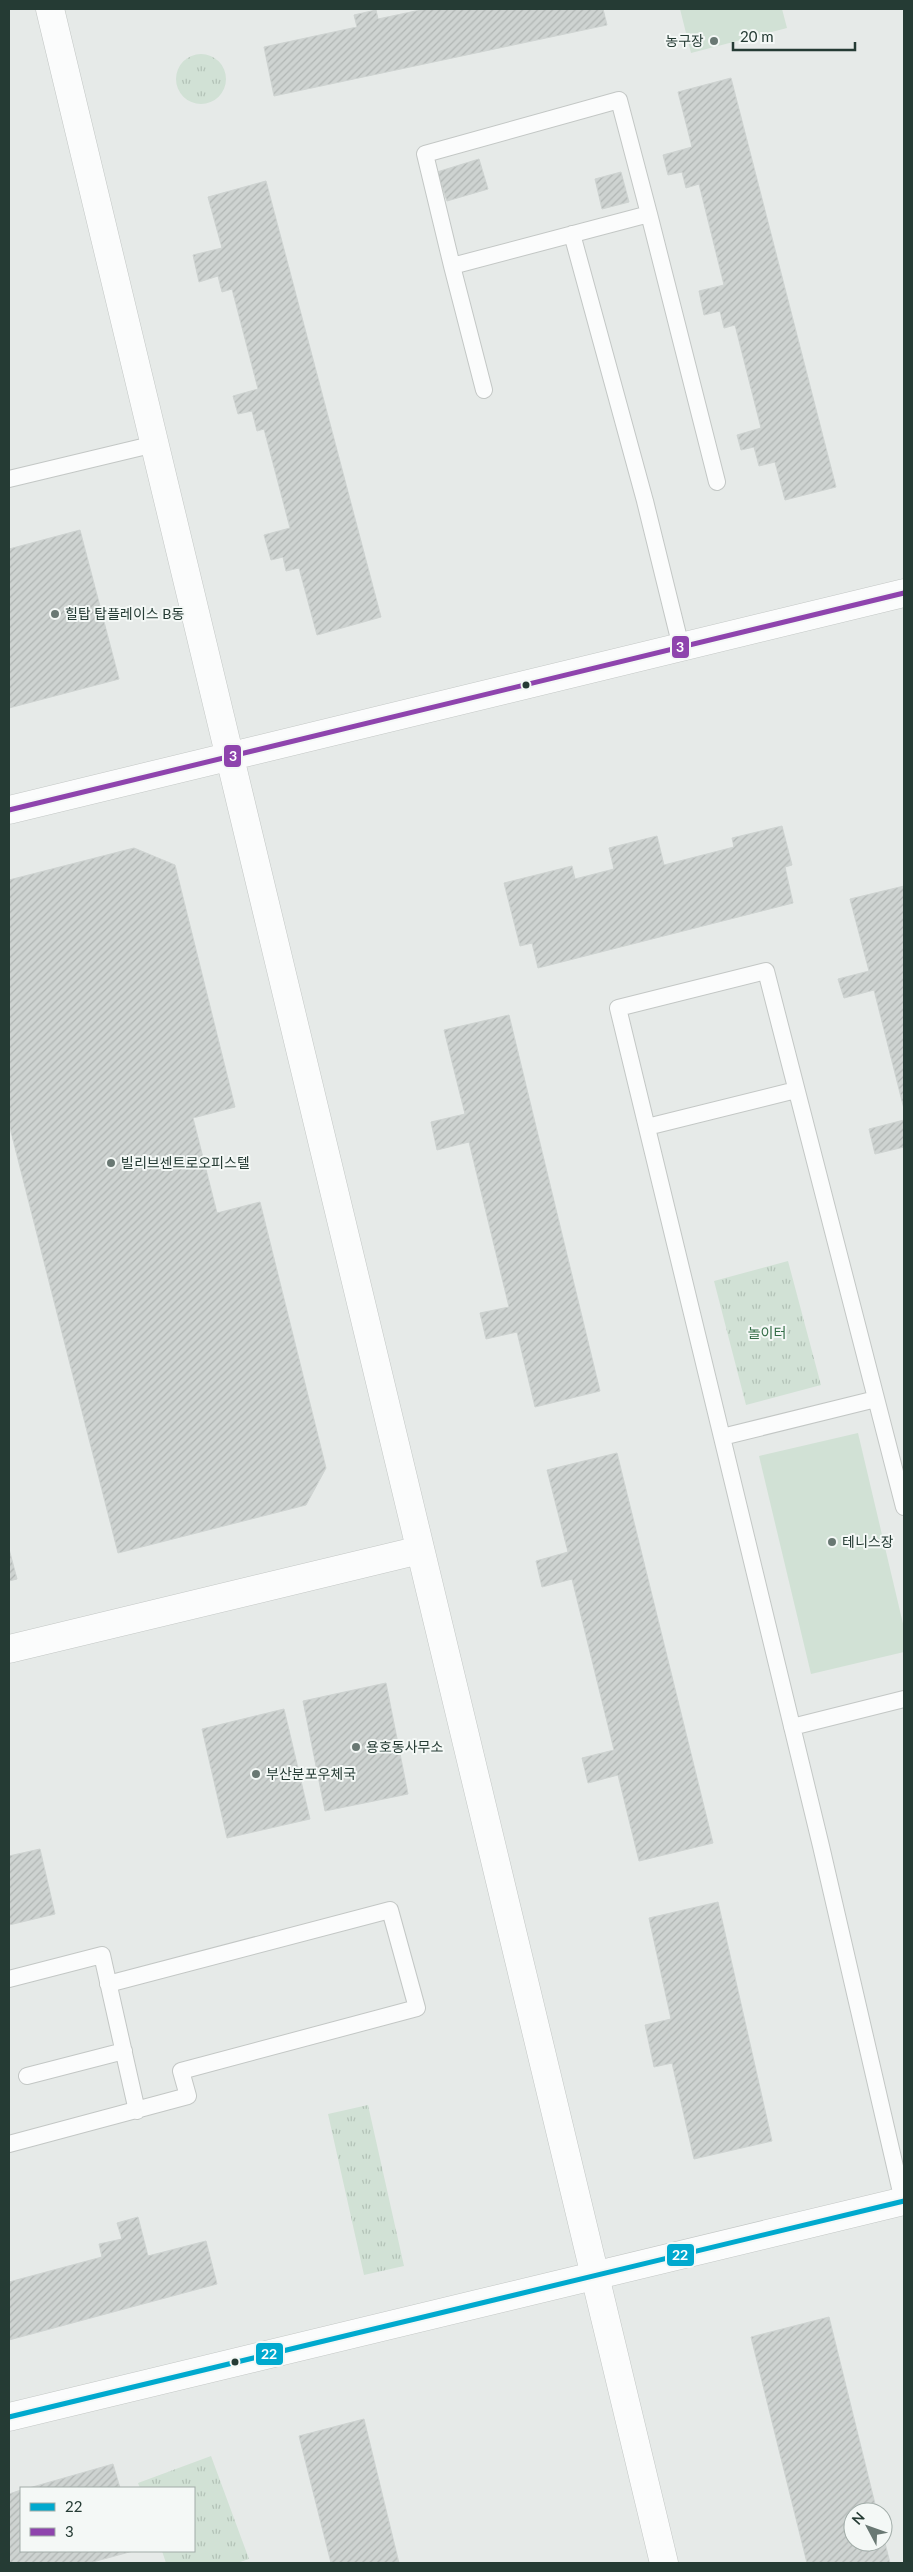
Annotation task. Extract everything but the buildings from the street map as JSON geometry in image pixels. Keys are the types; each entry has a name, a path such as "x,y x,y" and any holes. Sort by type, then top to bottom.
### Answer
{"street":[{"path":"50,9 664,2563"},
{"path":"9,810 904,592"},
{"path":"9,1649 420,1550"},
{"path":"9,2417 904,2201"}],"lane":[{"path":"484,390 425,154 619,100 717,482"},
{"path":"452,266 649,214"},
{"path":"572,234 642,492 681,647"},
{"path":"9,479 154,444"},
{"path":"904,1507 766,971 618,1008 792,1727 904,2201"},
{"path":"647,1127 796,1090"},
{"path":"722,1437 876,1399"},
{"path":"792,1727 904,1699"},
{"path":"9,2144 188,2096 181,2071 417,2008 390,1910 108,1984"},
{"path":"9,1979 102,1956 137,2111"},
{"path":"27,2076 124,2051"}],"green space":[{"name":"농구장","path":"680,9 782,9 787,28 691,53"},
{"path":"196,54 206,54 219,61 226,74 226,84 219,97 206,104 196,104 187,100 180,93 176,84 176,74 180,65 187,58"},
{"name":"놀이터","path":"788,1261 821,1385 746,1405 714,1281"},
{"name":"테니스장","path":"858,1433 904,1628 904,1652 811,1674 759,1456"},
{"path":"368,2105 404,2266 364,2275 328,2114"},
{"path":"211,2456 249,2559 237,2563 166,2563 162,2552 195,2552 195,2487 140,2487 138,2483"}],"transit line":[{"name":"3","path":"9,810 904,593"},
{"name":"22","path":"9,2417 904,2201"}],"place":[{"name":"농구장","path":"714,41"},
{"name":"힐탑 탑플레이스 B동","path":"55,614"},
{"name":"빌리브센트로오피스텔","path":"111,1163"},
{"name":"테니스장","path":"832,1542"},
{"name":"용호동사무소","path":"356,1747"},
{"name":"부산분포우체국","path":"256,1774"}]}
